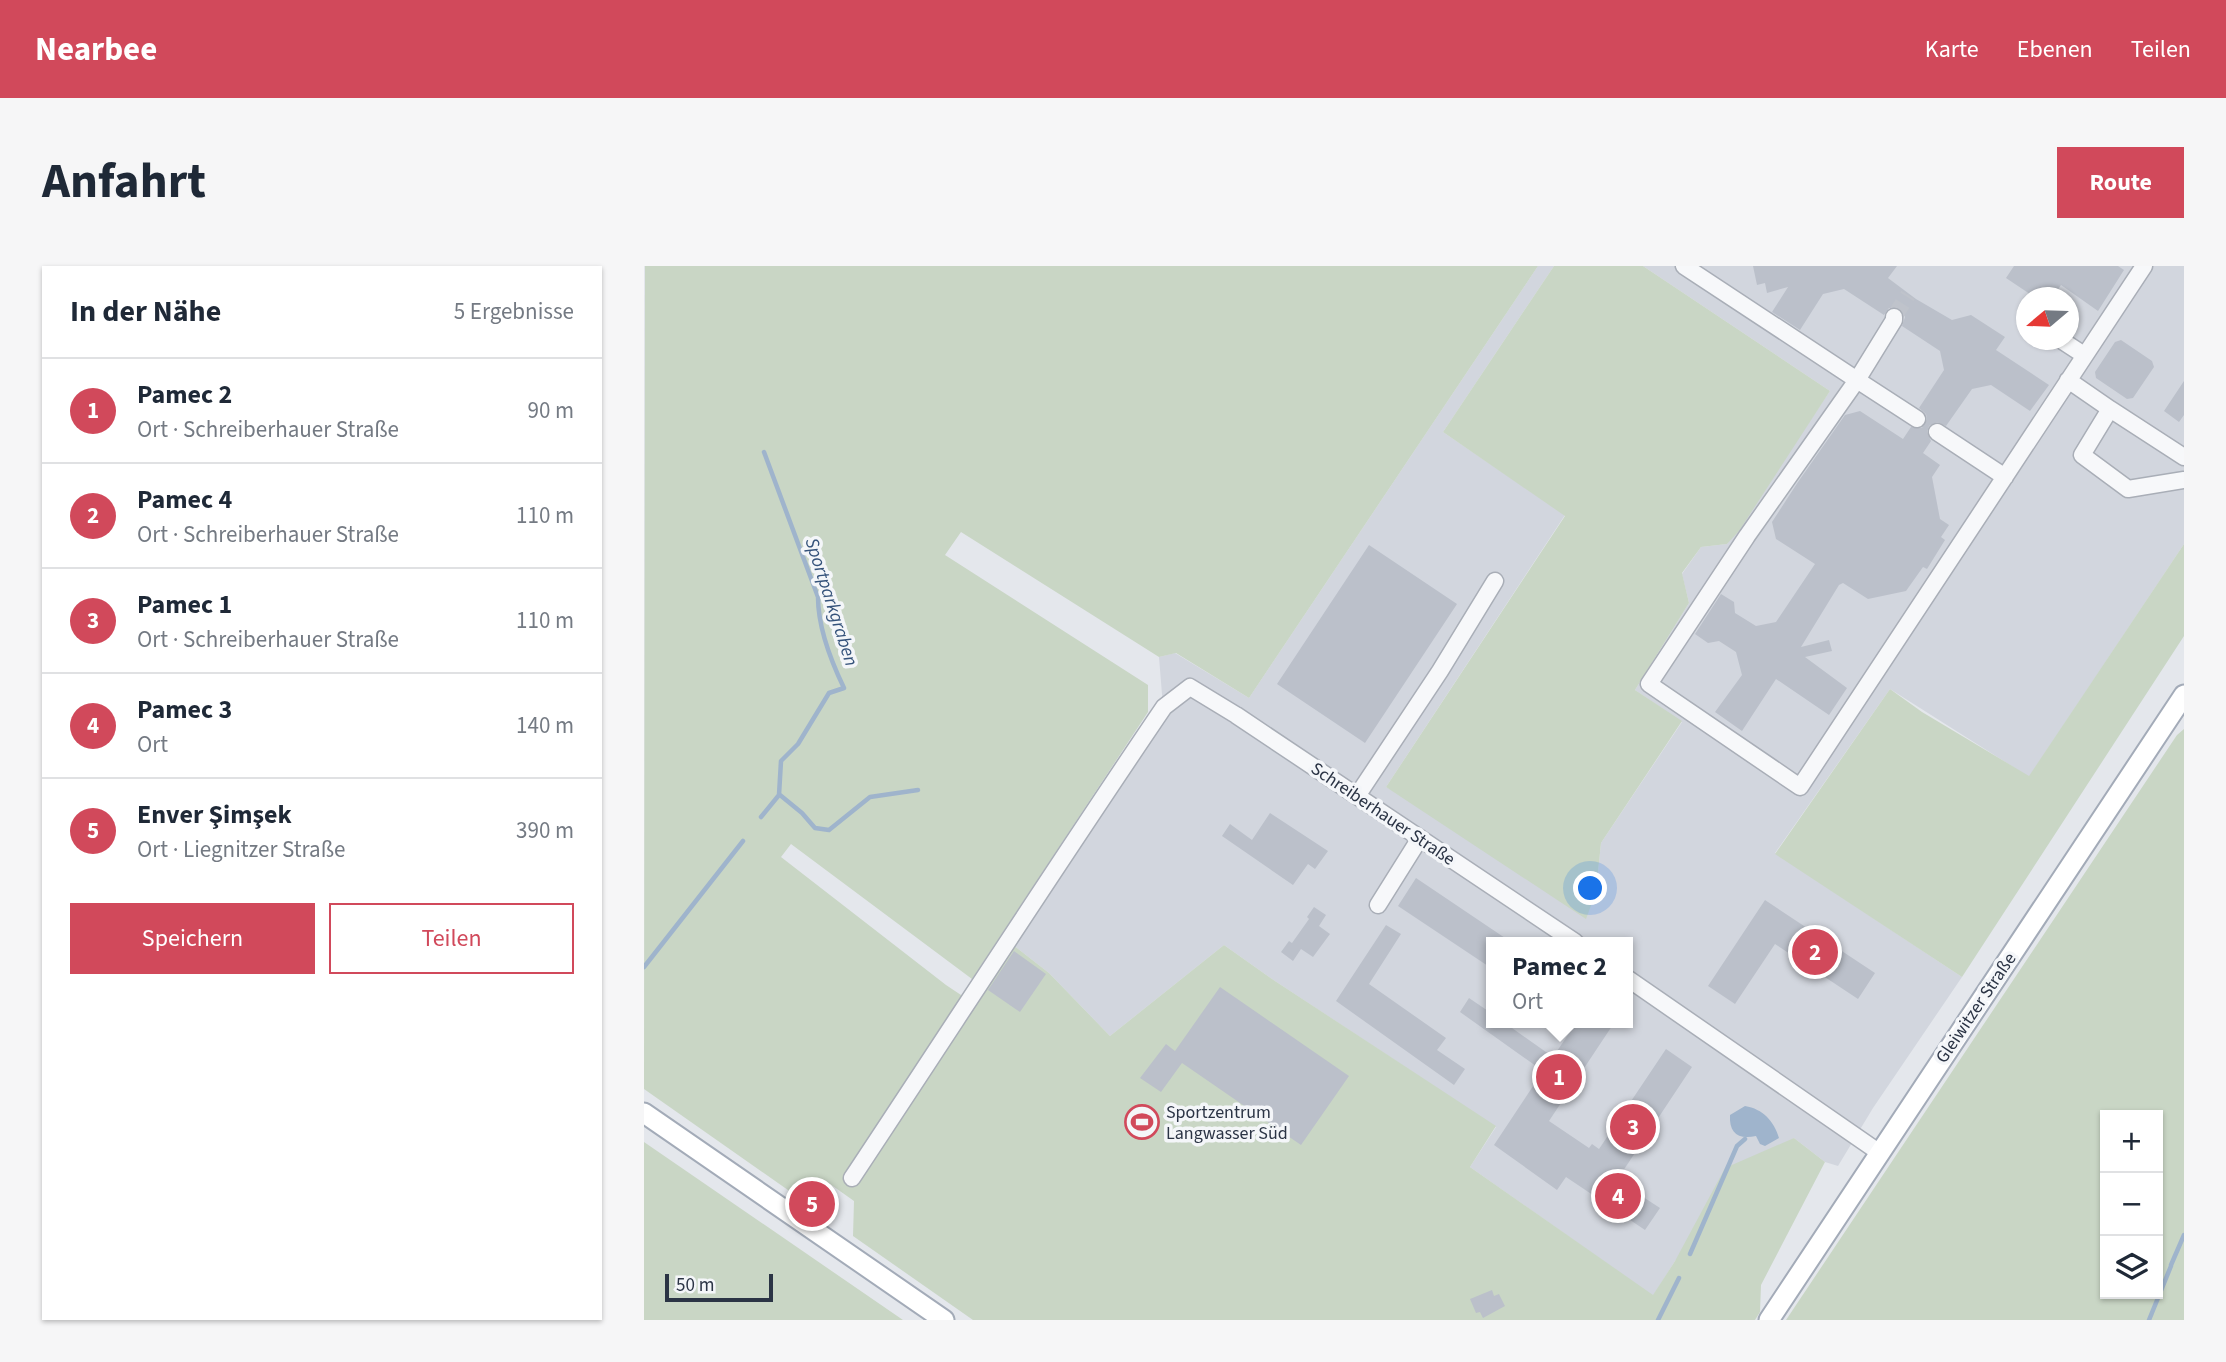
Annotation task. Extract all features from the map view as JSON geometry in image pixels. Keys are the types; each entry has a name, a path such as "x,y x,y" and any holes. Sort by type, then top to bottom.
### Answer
{"main road":[{"name":"Gleiwitzer Straße","path":"1769,1320 2184,695"},
{"path":"644,1113 944,1320"}],"street":[{"path":"1684,266 1705,272 1916,419"},
{"path":"1894,318 1857,380 1747,536 1649,684 1800,787 2144,266"},
{"path":"2076,350 2084,355"},
{"path":"2068,380 2184,457"},
{"path":"2110,409 2082,454 2128,489 2184,480"},
{"path":"1937,432 2006,477"},
{"path":"1357,796 1440,671 1495,581"},
{"name":"Schreiberhauer Straße","path":"852,1178 1164,707 1190,687 1568,937"},
{"path":"1378,905 1420,838"},
{"path":"1633,982 1880,1153"}],"shaded area":[{"path":"1538,266 1554,266 1443,432 1565,515 1386,787 1596,892 1601,843 1682,722 1635,690 1689,603 1682,574 1701,547 1727,544 1830,391 1643,266 2184,266 2184,544 2029,777 1890,689 1775,853 1962,977 1873,1108 1838,1166 1825,1162 1794,1138 1675,1261 1653,1296 1470,1167 1496,1127 1224,945 1110,1036 1049,973 1013,945 1164,719 1159,657 1175,653 1249,698"}],"green space":[{"path":"645,266 1538,266 1249,698 1176,653 1159,657 961,532 945,555 1148,685 1148,712 972,979 791,844 781,857 973,1003 1013,945 1049,973 1110,1036 1224,945 1496,1126 1470,1167 1653,1295 1675,1261 1725,1168 1794,1138 1825,1162 1761,1285 1760,1312 1755,1320 973,1320 853,1236 854,1201 830,1184 805,1202 644,1089"},
{"path":"1554,266 1643,266 1830,391 1739,531 1727,544 1701,547 1682,573 1689,603 1635,690 1682,721 1601,843 1596,892 1586,919 1386,787 1565,516 1443,432"},
{"path":"2184,544 2184,636 1962,977 1775,854 1890,689 1922,712 2029,776"},
{"path":"2184,729 2184,1320 1786,1320 2177,735"},
{"path":"644,1142 903,1320 644,1320"}],"water":[{"path":"1745,1106 1767,1117 1779,1138 1765,1146 1760,1144 1756,1136 1744,1137 1736,1134 1731,1126 1730,1115"}],"building":[{"path":"1753,266 1897,266 1888,278 1916,299 1952,320 1971,315 2005,337 1996,350 2049,385 2030,411 1991,385 1972,389 1946,426 1937,422 1929,426 1927,432 1931,441 1923,453 1940,465 1932,477 1940,519 1949,525 1941,537 1945,540 1927,569 1923,567 1906,591 1868,599 1843,583 1839,585 1801,647 1829,640 1832,651 1805,657 1847,688 1829,715 1776,679 1742,731 1715,712 1742,675 1736,652 1719,641 1708,643 1695,634 1721,594 1734,602 1735,613 1756,626 1776,622 1815,564 1776,539 1772,522 1798,482 1845,415 1860,411 1903,439 1911,427 1922,428 1927,419 1926,414 1919,408 1944,370 1940,351 1902,326 1905,317 1900,308 1889,308 1884,315 1844,289 1823,294 1800,330 1772,312 1788,287 1767,293 1765,283 1757,285"},
{"path":"2014,266 2118,266 2124,270 2098,311 2079,298 2079,287 2020,287 2006,278"},
{"path":"2121,340 2152,361 2154,367 2133,398 2127,399 2096,378 2095,372 2115,342"},
{"path":"2184,381 2184,415 2179,422 2164,411"},
{"path":"1369,545 1457,604 1365,743 1277,684"},
{"path":"1270,813 1328,851 1315,869 1308,864 1293,885 1222,836 1230,824 1252,840"},
{"path":"1416,878 1504,937 1486,937 1486,965 1398,906"},
{"path":"1765,900 1875,973 1858,999 1775,944 1735,1004 1708,986"},
{"path":"1314,907 1326,915 1319,926 1330,934 1313,957 1301,949 1293,961 1281,952 1289,941 1292,943"},
{"path":"1386,925 1401,934 1369,984 1446,1038 1437,1050 1465,1069 1454,1085 1336,1001"},
{"path":"1014,951 1046,974 1020,1012 988,990"},
{"path":"1220,987 1349,1076 1301,1145 1182,1063 1161,1092 1140,1078 1166,1044 1175,1051"},
{"path":"1469,998 1486,1010 1486,1028 1512,1028 1553,1057 1573,1028 1611,1028 1549,1121 1589,1148 1592,1144 1599,1149 1666,1049 1692,1067 1617,1180 1660,1208 1645,1230 1566,1177 1557,1190 1494,1145 1543,1071 1460,1012"},
{"path":"1492,1290 1494,1296 1499,1294 1505,1306 1483,1318 1480,1312 1476,1313 1470,1299"}],"waterway":[{"name":"Sportparkgraben","path":"761,817 779,795 781,761 798,744 829,693 844,688 826,643 818,597 764,452"},
{"path":"780,795 815,828 829,830 870,797 918,790"},
{"name":"Sportparkgraben","path":"644,967 743,841"},
{"path":"1690,1254 1737,1146 1745,1139"},
{"path":"2171,1265 2184,1235"},
{"path":"2149,1320 2171,1266"},
{"path":"1658,1320 1679,1278"}],"tunnel":[{"path":"1894,317 1908,295"}],"place":[{"name":"Pamec 4","path":"1815,952"},
{"name":"Pamec 2","path":"1559,1077"},
{"name":"Sportzentrum Langwasser Süd","path":"1142,1122"},
{"name":"Pamec 1","path":"1633,1127"},
{"name":"Pamec 3","path":"1618,1196"},
{"name":"Enver Şimşek","path":"812,1204"}]}
